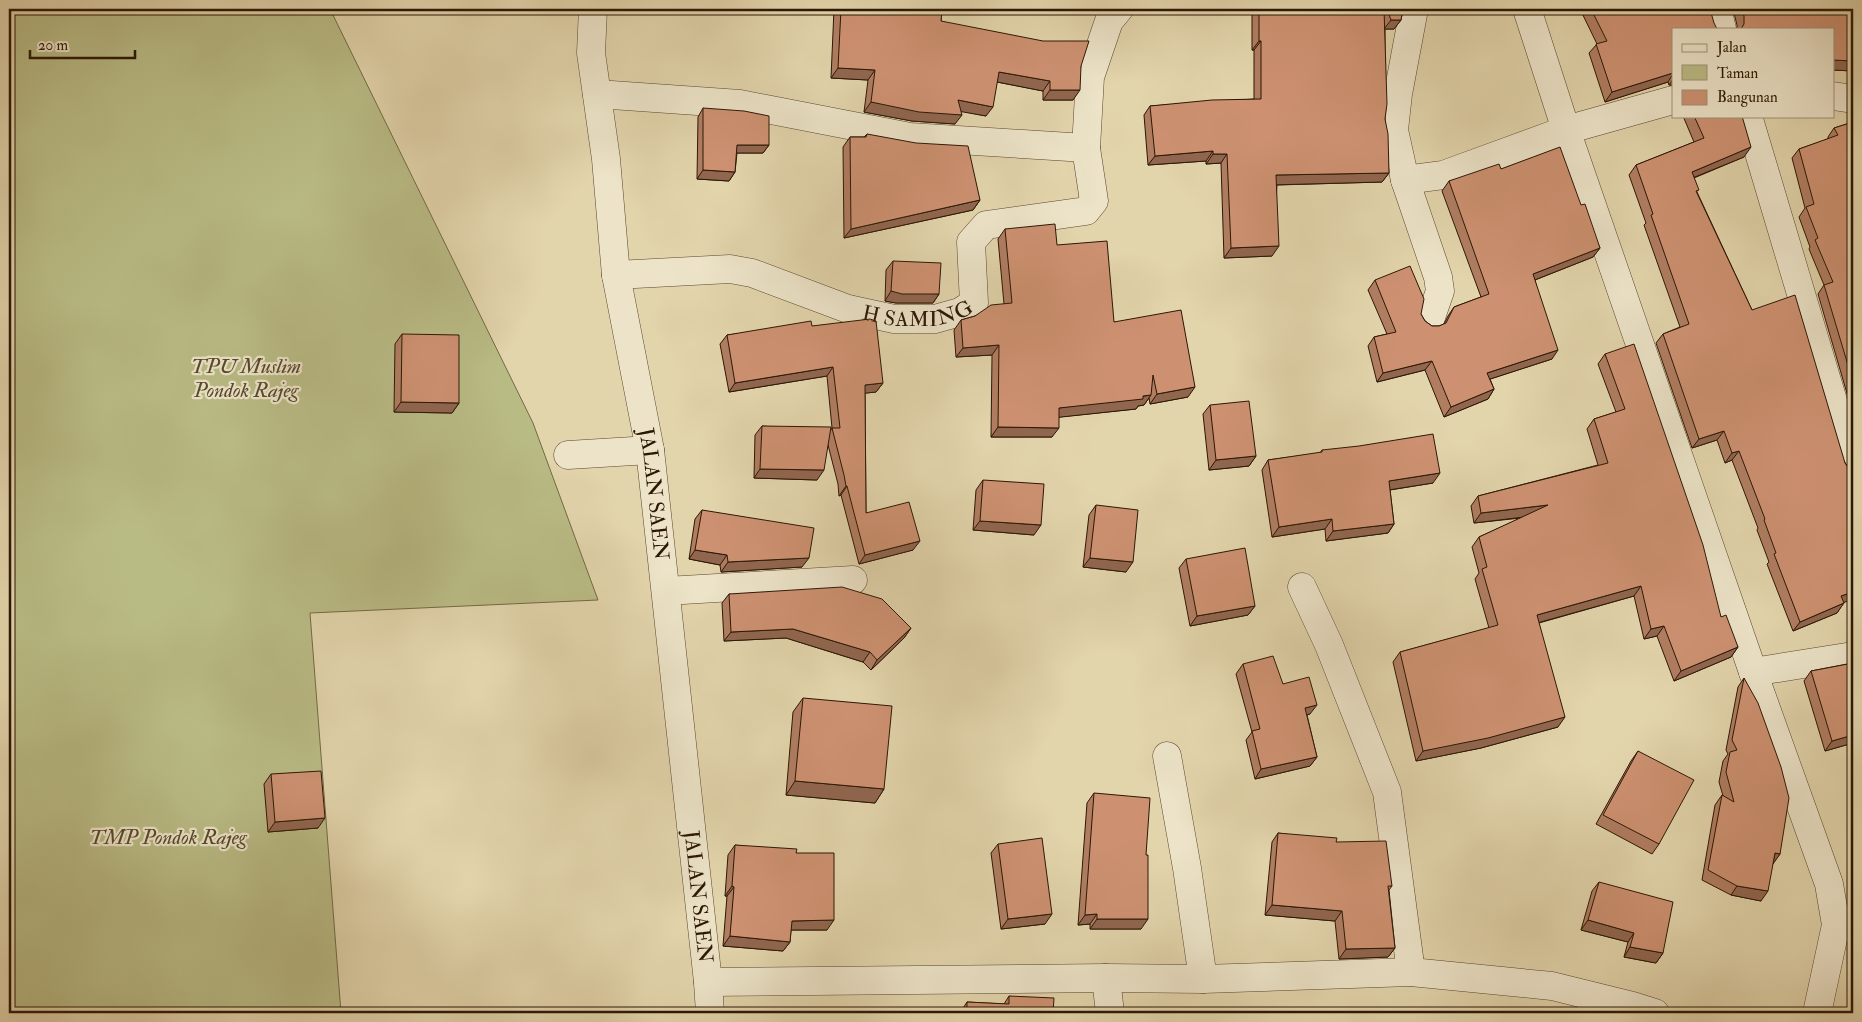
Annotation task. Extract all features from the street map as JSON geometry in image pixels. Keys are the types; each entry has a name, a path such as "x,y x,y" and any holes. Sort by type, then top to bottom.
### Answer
{"street":[{"name":"JALAN SAEN","path":"593,9 591,53 606,160 616,275 666,591 710,1013"},
{"name":"H SAMING","path":"616,275 730,269 752,272 848,309 894,319 935,319 960,312 974,303 971,242 986,225 1086,211 1094,201 1086,148 1090,76 1109,21 1119,9"},
{"path":"1414,9 1398,94 1394,130 1405,180 1438,277 1440,291 1430,320"},
{"path":"1527,9 1566,130 1753,672 1829,884 1836,925 1817,1013"},
{"path":"1717,9 1722,28"},
{"path":"597,94 740,104 910,137 1086,148"},
{"path":"1834,96 1853,99"},
{"path":"1405,180 1443,175 1566,130 1672,100"},
{"path":"1749,118 1853,468"},
{"path":"572,454 645,450"},
{"path":"666,591 853,580"},
{"path":"1302,587 1329,644 1387,792 1411,972"},
{"path":"1753,672 1853,656"},
{"path":"1167,756 1188,868 1202,979"},
{"path":"708,982 1106,978 1202,979 1411,972 1552,986 1655,1013"},
{"path":"1106,978 1110,1013"}],"green space":[{"name":"TPU Muslim Pondok Rajeg","path":"9,9 330,9 533,423 598,600 310,613 341,1013 9,1013"}],"building":[{"path":"841,9 942,9 941,21 1043,41 1089,41 1081,66 1080,90 1050,90 1050,81 999,72 993,107 958,100 962,115 919,112 871,102 875,70 838,68"},
{"path":"1259,9 1384,9 1387,104 1385,119 1388,134 1389,173 1276,175 1279,246 1231,248 1227,154 1213,154 1213,151 1155,156 1150,106 1212,100 1261,99"},
{"path":"1387,9 1403,9 1401,20 1391,20"},
{"path":"1591,9 1710,9 1716,28 1672,28 1672,73 1612,92 1596,44 1607,41"},
{"path":"1742,9 1853,9 1853,61 1834,60 1834,28 1742,28 1744,24"},
{"path":"703,108 744,111 769,116 769,145 737,145 735,172 703,170"},
{"path":"1695,118 1743,118 1751,147 1692,172 1699,190 1696,191 1752,310 1795,295 1845,463 1853,472 1853,592 1841,596 1844,603 1800,622 1774,554 1776,553 1765,519 1739,451 1732,453 1724,431 1699,439 1663,334 1689,324 1651,215 1653,214 1636,165 1704,138"},
{"path":"1853,122 1853,382 1824,285 1833,282 1815,240 1818,238 1806,207 1814,204 1799,149 1838,135 1834,128"},
{"path":"867,134 916,143 968,146 980,200 851,229 850,137 866,137"},
{"path":"1560,147 1581,205 1585,204 1600,248 1533,274 1558,350 1487,373 1494,389 1451,407 1432,361 1383,373 1374,337 1396,332 1375,280 1410,266 1424,299 1421,314 1425,321 1432,326 1446,323 1454,307 1489,294 1449,181 1499,164 1501,169"},
{"path":"1055,224 1057,245 1107,241 1114,322 1181,310 1195,387 1157,394 1153,375 1151,395 1143,396 1143,399 1059,408 1059,428 998,427 999,345 963,348 961,320 975,316 991,305 1012,303 1005,229"},
{"path":"893,261 941,263 939,294 902,294 891,291"},
{"path":"870,319 876,321 883,383 865,385 866,513 909,502 920,541 865,555 832,428 840,428 833,367 735,383 727,335 811,321 812,326"},
{"path":"402,334 459,335 459,403 401,402"},
{"path":"1634,344 1703,545 1721,617 1726,615 1738,647 1681,671 1664,626 1651,629 1641,586 1537,615 1565,717 1488,738 1423,751 1400,652 1498,625 1482,569 1487,567 1479,537 1548,505 1481,513 1478,496 1608,463 1594,419 1625,409 1605,354"},
{"path":"1249,401 1256,456 1216,460 1210,405"},
{"path":"762,426 831,427 824,470 760,469"},
{"path":"1433,434 1440,473 1389,481 1394,524 1333,531 1332,519 1279,527 1268,460"},
{"path":"983,480 1044,484 1041,525 980,521"},
{"path":"1096,505 1138,510 1133,562 1090,558"},
{"path":"702,510 814,528 809,558 728,562 727,555 695,550"},
{"path":"1245,548 1255,606 1197,616 1186,559"},
{"path":"842,587 882,599 911,628 877,660 870,652 793,629 731,632 729,594"},
{"path":"1273,656 1283,684 1309,677 1317,705 1305,708 1317,757 1261,769 1252,731 1260,729 1243,664"},
{"path":"1853,663 1853,735 1832,741 1811,671"},
{"path":"1744,678 1758,703 1781,767 1789,798 1780,854 1775,853 1768,891 1737,886 1708,870 1722,795 1734,802 1726,772 1730,752 1737,750 1732,740"},
{"path":"803,698 892,706 884,789 795,781"},
{"path":"1638,751 1694,780 1659,844 1603,815"},
{"path":"321,771 325,818 275,822 271,774"},
{"path":"1094,793 1150,798 1146,855 1148,855 1148,919 1097,919 1097,914 1085,915"},
{"path":"1278,833 1337,838 1336,842 1386,841 1392,886 1388,886 1395,948 1346,949 1342,911 1272,905"},
{"path":"1042,838 1052,914 1008,919 998,844"},
{"path":"735,845 797,849 796,853 834,853 834,920 792,921 790,942 730,936"},
{"path":"1599,882 1673,902 1663,953 1630,947 1634,933 1588,920"},
{"path":"1009,996 1054,998 1053,1013 967,1013 967,1002 1009,1004"},
{"path":"1489,1010 1510,1013 1489,1013"},
{"path":"1529,1010 1544,1013 1528,1013"}],"park label":[{"name":"TMP Pondok Rajeg","path":"168,837"}]}
